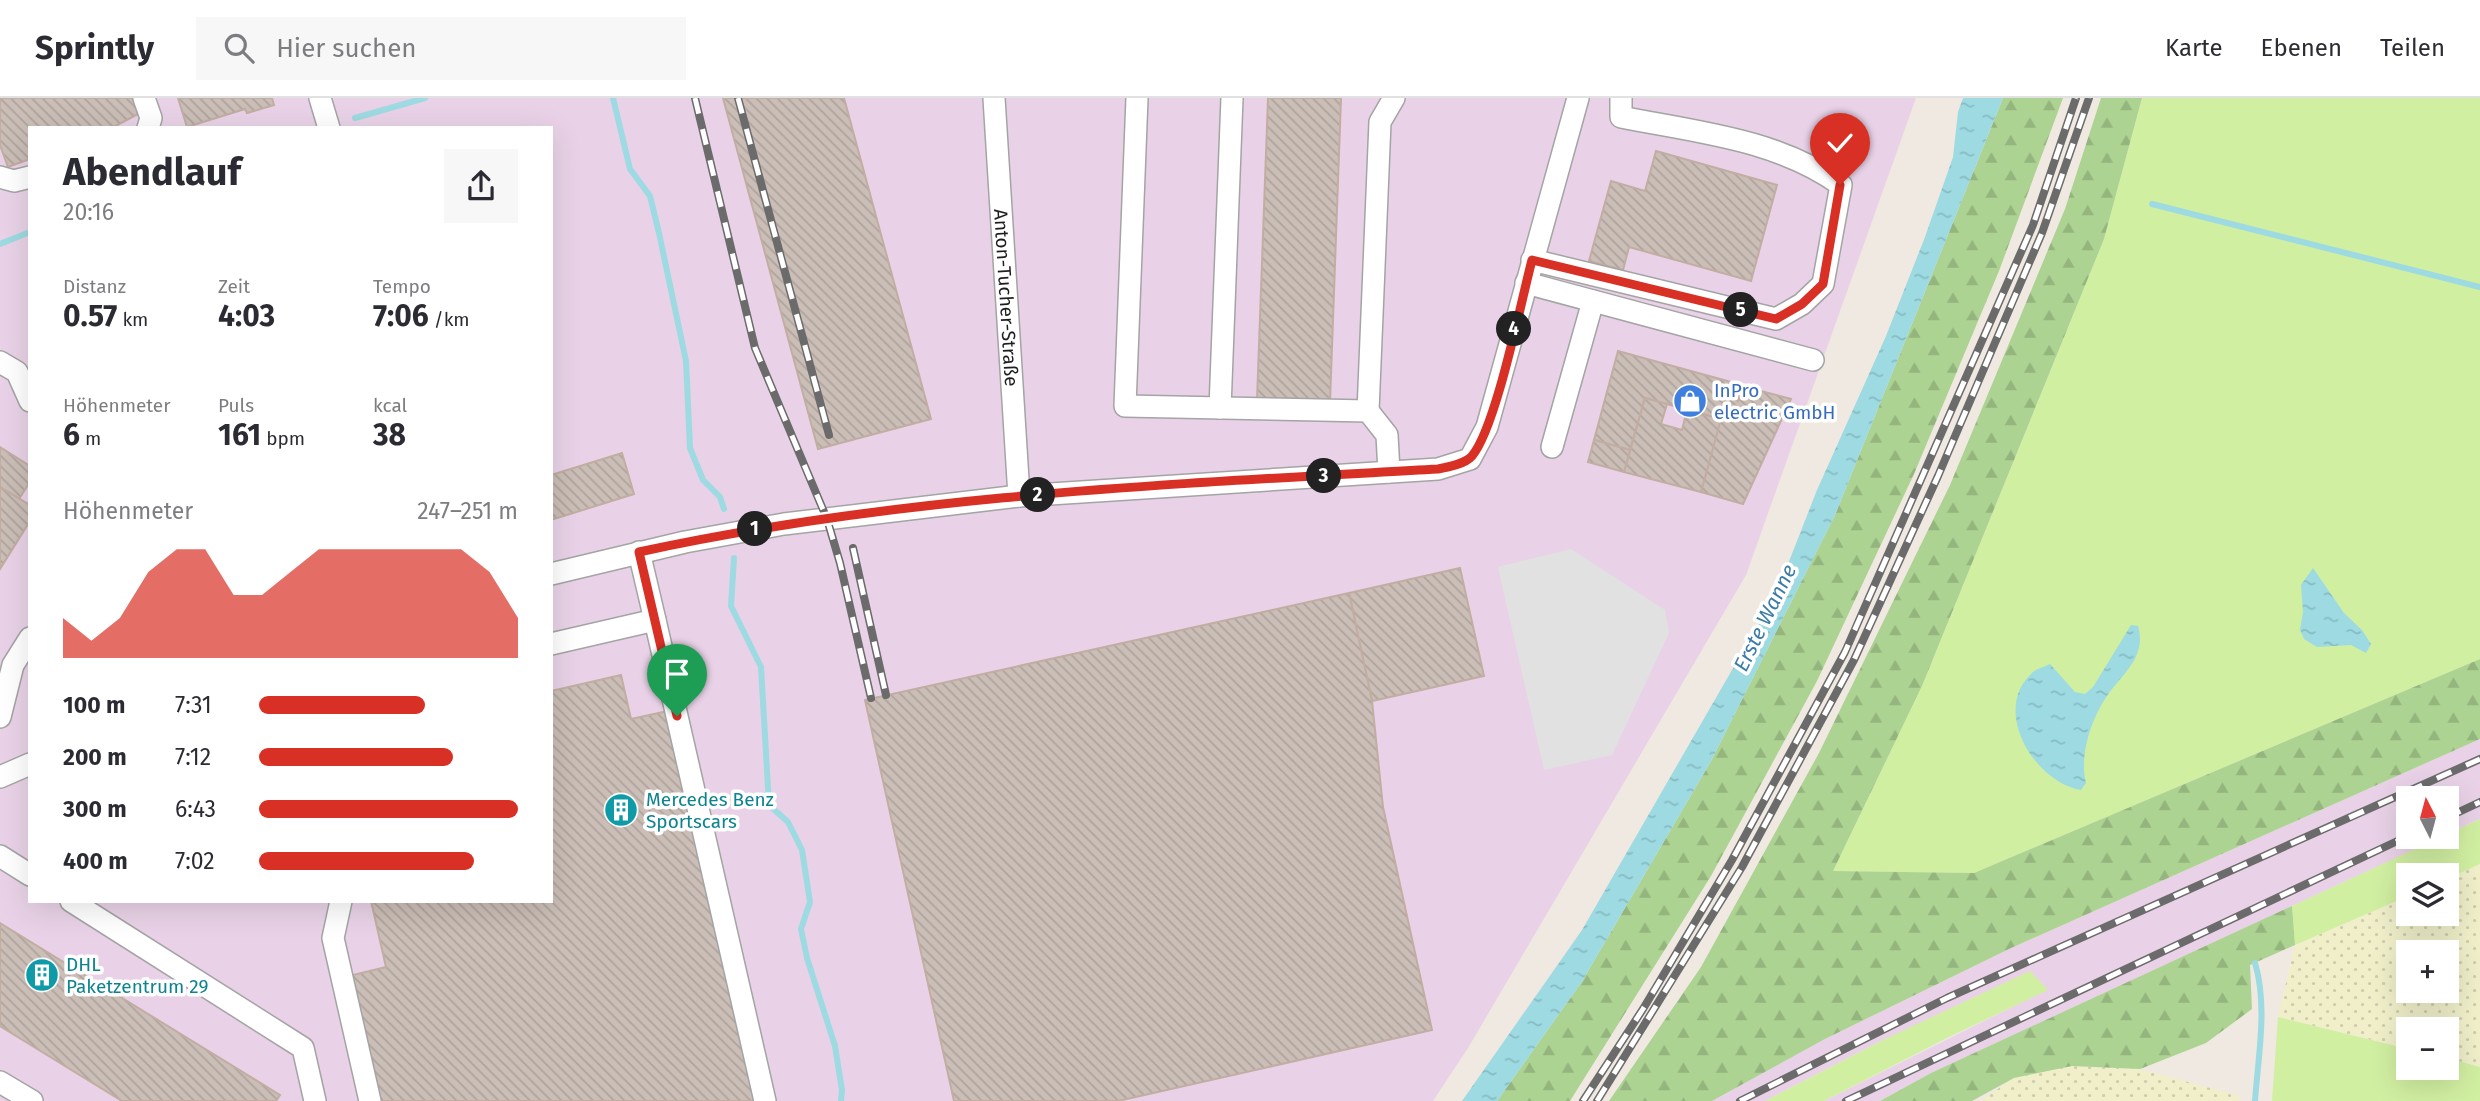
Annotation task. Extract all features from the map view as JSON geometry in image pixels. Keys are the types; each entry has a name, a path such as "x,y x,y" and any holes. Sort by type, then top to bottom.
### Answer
{"street":[{"path":"144,98 151,118 149,126"},
{"path":"320,98 328,126"},
{"name":"Anton-Tucher-Straße","path":"995,98 1019,496"},
{"path":"1138,98 1125,406 1368,411"},
{"path":"1220,408 1232,98"},
{"path":"1390,472 1387,435 1368,411 1380,122 1394,98"},
{"path":"553,574 639,552 784,524 1019,496 1438,469 1470,458 1480,444 1578,98"},
{"path":"1532,260 1776,319 1802,304 1823,284 1840,185 1816,167 1763,146 1621,117 1621,98"},
{"path":"0,177 14,181 28,178"},
{"path":"1526,283 1813,360"},
{"path":"1552,447 1593,301"},
{"path":"0,362 17,372 28,397"},
{"path":"639,552 765,1101"},
{"path":"553,645 655,620"},
{"path":"0,717 13,665 28,641"},
{"path":"0,777 28,765"},
{"path":"0,856 28,874"},
{"path":"74,903 303,1048 315,1101"},
{"path":"341,903 333,938 370,1101"},
{"path":"0,1082 32,1101"}],"shaded area":[{"path":"0,98 1916,98 1746,575 1468,1048 1433,1101 0,1101"},
{"path":"1571,549 1665,610 1669,633 1612,755 1544,770 1498,567"},
{"path":"2480,739 2480,819 2459,829 2459,786 2396,786 2396,849 2416,849 1931,1073 1880,1101 1824,1101 2048,989 1885,1039 1765,1101 1712,1101 1825,1039 2009,949"}],"green space":[{"path":"2003,98 2063,98 1999,271 1914,474 1817,681 1711,876 1570,1101 1497,1101 1581,983 1711,761 1835,515"},
{"path":"2101,98 2142,98 2104,239 1922,686 1833,871 1974,873 2480,659 2480,739 2009,949 1825,1039 1712,1101 1609,1101 1701,967 1819,753 1950,485 2065,209"},
{"path":"2142,98 2480,98 2480,659 1974,873 1833,871 1922,686 2104,239"},
{"path":"2480,819 2480,864 2459,874 2459,863 2396,863 2396,901 2295,945 2292,906 2415,849 2459,849 2459,829"},
{"path":"2480,864 2480,1067 2459,1061 2459,1017 2396,1017 2396,1046 2278,1017 2295,945 2396,901 2396,926 2459,926 2459,874"},
{"path":"2292,906 2295,945 2250,965 2252,1009 2206,1043 2140,1069 2072,1066 2014,1078 1972,1101 1880,1101 1931,1073"},
{"path":"2030,971 2048,990 1824,1101 1765,1101 1885,1039"},
{"path":"2278,1017 2396,1046 2396,1080 2459,1080 2459,1061 2480,1067 2480,1101 2272,1101"},
{"path":"2072,1066 2140,1069 2240,1096 2239,1101 1981,1101 2013,1078"}],"water":[{"path":"1963,98 2003,98 1835,515 1711,761 1581,983 1497,1101 1462,1101 1582,930 1777,592 1817,490 1886,336 1925,237 1953,157 1958,112"},
{"path":"2313,568 2344,613 2362,630 2371,644 2366,653 2351,645 2317,647 2304,639 2300,630 2303,612 2301,585"},
{"path":"2131,625 2138,626 2139,647 2132,664 2101,705 2091,727 2084,761 2086,783 2081,790 2064,785 2035,760 2024,744 2017,726 2016,707 2020,690 2033,672 2050,664 2075,692 2085,694 2093,687"}],"building":[{"path":"0,98 132,98 138,114 116,126 28,126 28,160 8,167 0,145"},
{"path":"178,98 272,98 274,105 247,113 245,109 187,126"},
{"path":"723,98 844,98 931,419 818,449"},
{"path":"1268,98 1341,98 1330,403 1257,400"},
{"path":"1656,151 1777,185 1751,281 1629,247 1623,270 1589,261 1611,181 1645,191"},
{"name":"InPro electric GmbH","path":"1618,351 1731,382 1721,419 1645,398 1630,450 1594,440"},
{"path":"1742,386 1791,399 1743,504 1701,492 1726,397 1738,401"},
{"path":"1645,398 1667,404 1661,424 1682,430 1687,410 1721,419 1701,492 1624,472"},
{"path":"1594,440 1630,450 1624,472 1588,462"},
{"path":"0,447 28,465 28,485 19,499 0,487"},
{"path":"622,453 634,494 553,519 553,474"},
{"path":"0,487 28,504 28,524 0,569"},
{"path":"1460,568 1484,676 1372,701 1349,593"},
{"path":"1349,593 1372,701 1383,807 1432,1030 1118,1101 954,1101 865,700"},
{"name":"Mercedes Benz Sportscars","path":"621,675 631,719 668,711 756,1101 377,1101 349,976 386,967 371,903 553,903 553,691"},
{"name":"DHL Paketzentrum 29","path":"0,923 280,1095 276,1101 122,1101 0,1026"}],"waterway":[{"name":"Erste Wanne","path":"355,118 425,98"},
{"path":"613,98 630,169 650,196 659,233 686,361 690,448 703,480 720,497 724,509"},
{"path":"2152,204 2480,287"},
{"name":"Erste Wanne","path":"0,244 28,233"},
{"path":"734,558 731,606 761,667 769,805 788,822 802,850 810,902 801,929 807,958 835,1046 842,1090 841,1101"},
{"path":"2255,963 2262,1014 2255,1101"}],"railway":[{"path":"695,98 755,348 827,519 840,563 871,698"},
{"path":"738,98 829,435"},
{"path":"1583,1101 1643,1009 1732,860 1845,652 2033,225 2076,98"},
{"path":"1597,1101 1742,867 1854,660 1938,476 2042,233 2089,98"},
{"path":"853,548 886,695"},
{"path":"1740,1101 1947,998 2480,759"},
{"path":"2459,812 2480,802"},
{"path":"1846,1101 2396,842"}],"place":[{"name":"InPro electric GmbH","path":"1690,401"},
{"name":"Mercedes Benz Sportscars","path":"621,810"},
{"name":"DHL Paketzentrum 29","path":"42,975"}],"route":[{"path":"677,716 639,552 784,524 1019,496 1438,469 1454,465 1470,458 1487,427 1532,260 1776,319 1802,304 1823,284 1836,221 1840,185"}]}
